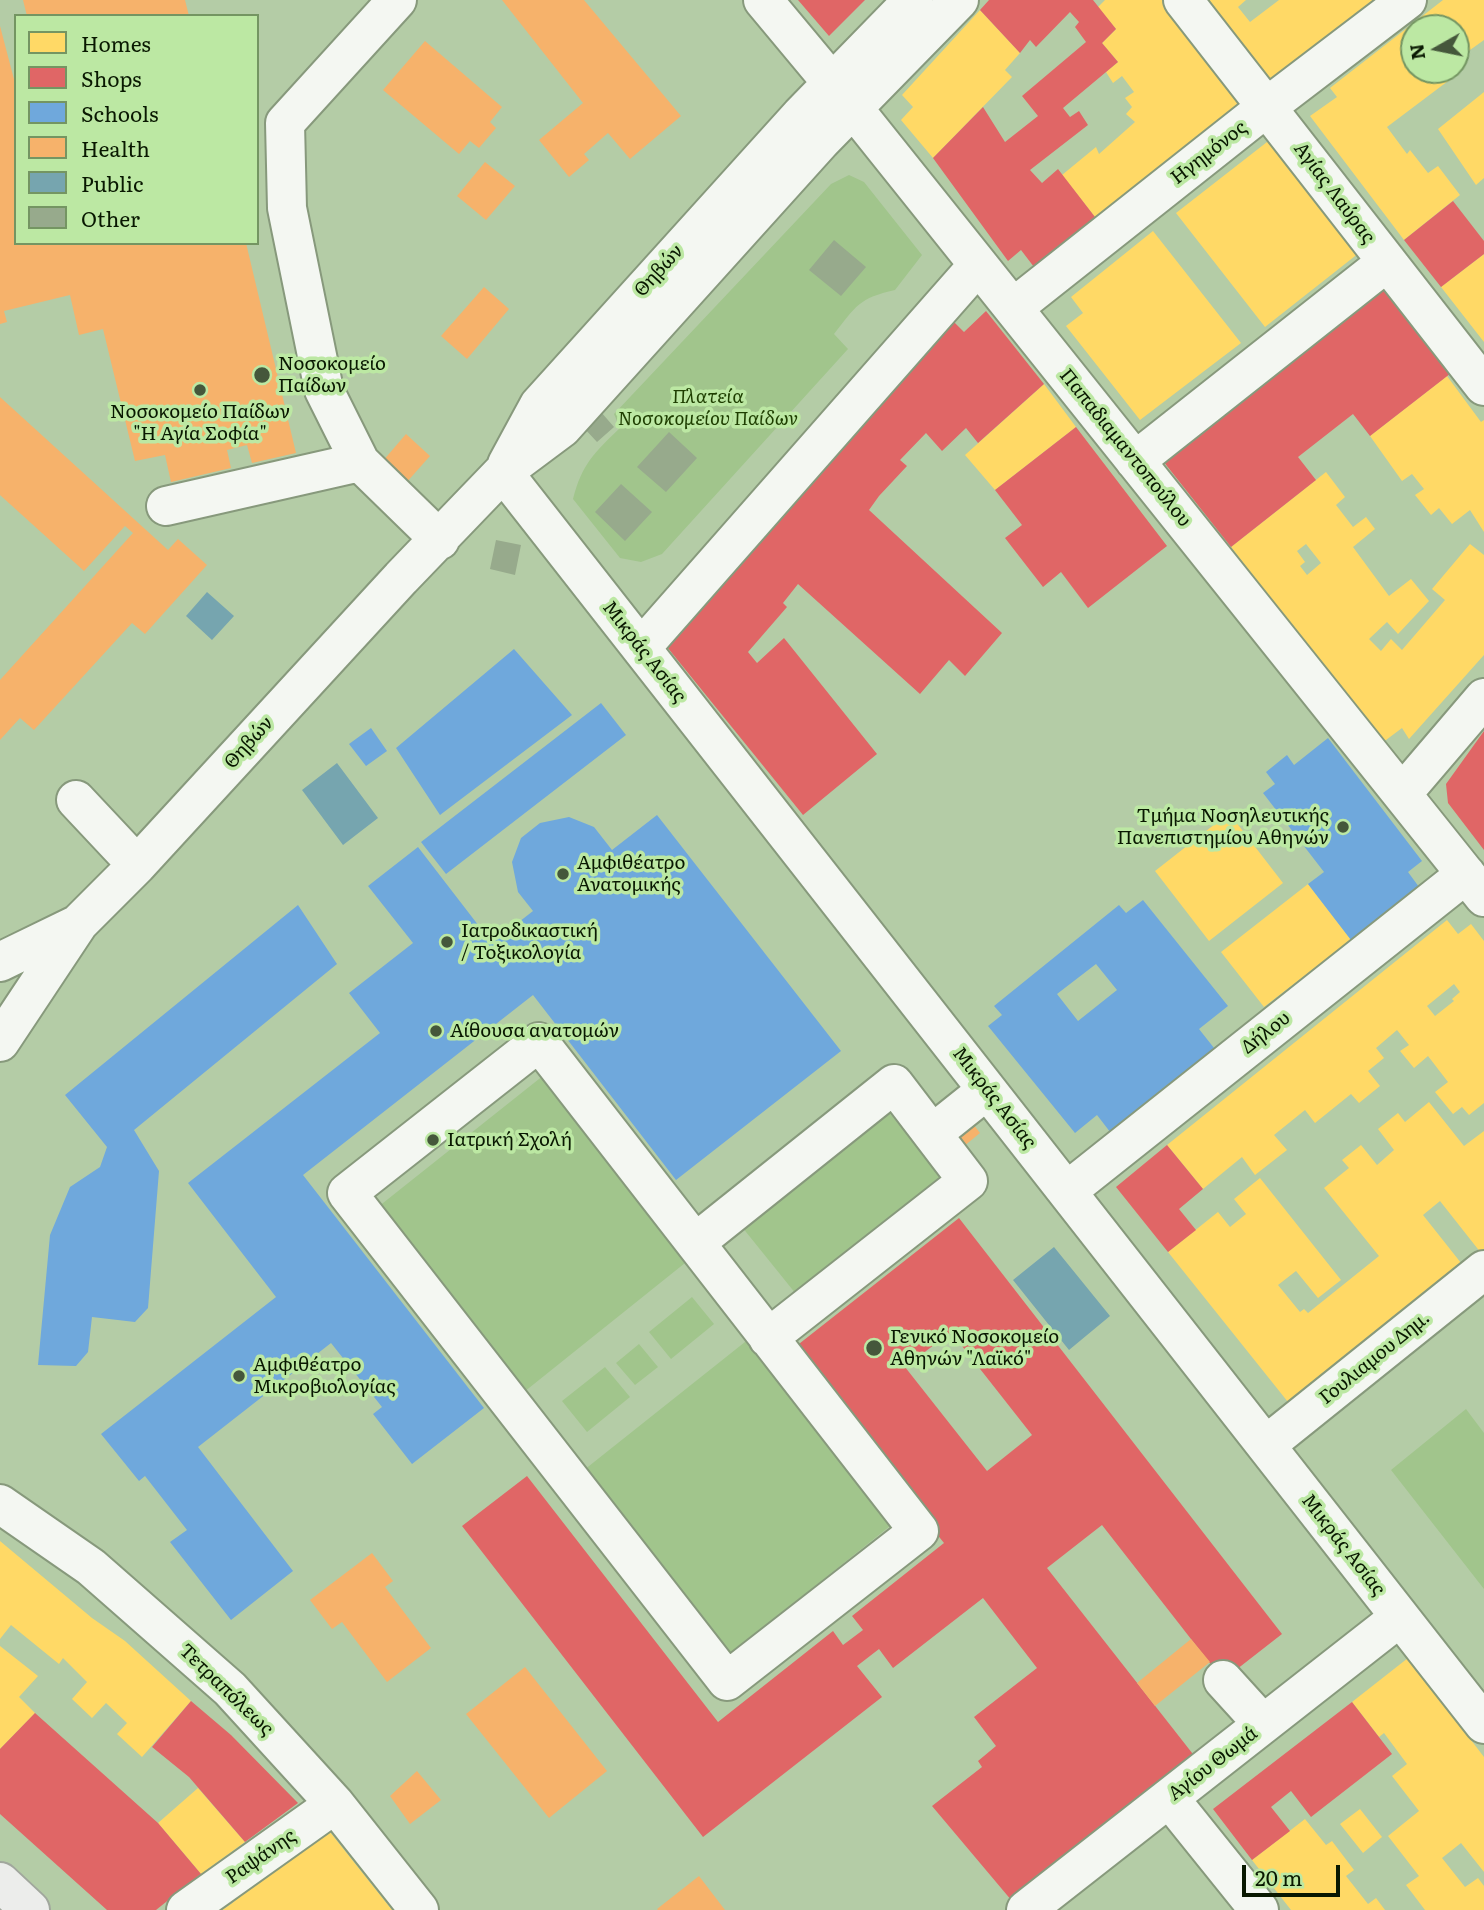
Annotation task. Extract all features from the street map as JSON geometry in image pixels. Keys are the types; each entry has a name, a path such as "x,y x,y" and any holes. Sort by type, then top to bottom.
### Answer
{"main road":[{"path":"0,1882 30,1910"}],"street":[{"path":"397,0 285,123 286,208 324,390 360,462 440,540"},
{"name":"Παπαδιαμαντοπούλου","path":"763,0 843,95 1475,885"},
{"path":"843,95 913,0"},
{"path":"843,95 960,0"},
{"name":"Αγίας Λαύρας","path":"1183,0 1484,386"},
{"name":"Ηγημόνος","path":"1013,308 1407,0"},
{"name":"Θηβών","path":"3,1028 79,923 137,865 348,634 503,472 539,404 843,95"},
{"path":"1135,461 1387,262"},
{"path":"641,648 978,265"},
{"path":"166,506 360,462"},
{"name":"Μικράς Ασίας","path":"503,472 1484,1724"},
{"path":"1402,794 1484,698"},
{"path":"76,800 137,865"},
{"name":"Δήλου","path":"1067,1191 1475,885"},
{"path":"0,962 79,923"},
{"path":"539,1042 695,1243 919,1531 727,1681 347,1193 539,1042"},
{"path":"695,1243 894,1084 968,1181 768,1338"},
{"path":"932,1134 987,1090"},
{"name":"Γουλιαμου Δημ.","path":"1266,1445 1484,1270"},
{"name":"Τετραπόλεως","path":"0,1504 91,1567 230,1689 335,1804 419,1910"},
{"name":"Αγίου Θωμά","path":"1026,1910 1400,1617"},
{"path":"1223,1680 1263,1724"},
{"path":"1169,1798 1259,1910"},
{"name":"Ραψάνης","path":"186,1910 335,1804"}],"green space":[{"name":"Πλατεία Νοσοκομείου Παίδων","path":"849,175 864,182 922,255 895,290 873,296 859,304 848,316 834,334 848,349 662,554 641,562 620,558 573,499 580,477 590,460 620,428 614,414 831,184"},
{"path":"544,1075 690,1259 524,1392 378,1207"},
{"path":"887,1110 941,1176 796,1294 742,1227"},
{"path":"692,1297 714,1324 671,1359 649,1332"},
{"path":"750,1338 895,1522 730,1654 584,1470"},
{"path":"639,1344 658,1367 635,1385 616,1363"},
{"path":"605,1367 630,1397 587,1432 562,1401"},
{"path":"1466,1409 1484,1433 1484,1589 1391,1470"}],"building: Homes":[{"path":"1105,0 1165,0 1245,103 1095,217 1062,175 1096,147 1099,154 1135,122 1126,114 1132,107 1125,98 1134,92 1122,76 1113,83 1106,72 1118,62 1102,43 1116,29 1098,7"},
{"path":"1203,0 1246,0 1238,7 1250,22 1279,0 1382,0 1269,84"},
{"path":"1443,0 1484,0 1484,40 1470,50 1470,14 1425,14"},
{"path":"980,10 1020,53 1005,70 1012,77 933,158 901,120 913,107 902,95"},
{"path":"1400,33 1400,84 1444,84 1387,127 1407,154 1410,150 1428,173 1438,166 1460,195 1404,240 1310,116 1337,97 1330,88"},
{"path":"1484,92 1484,178 1476,185 1438,129"},
{"path":"1276,135 1364,249 1265,327 1176,213"},
{"path":"1153,231 1241,343 1140,420 1066,326 1083,313 1071,297"},
{"path":"1484,254 1484,342 1441,287"},
{"path":"1447,376 1481,422 1484,420 1484,532 1470,510 1452,524 1439,508 1431,515 1415,495 1424,489 1412,474 1402,481 1370,436"},
{"path":"1044,384 1076,427 995,490 965,455"},
{"path":"1326,472 1345,497 1336,505 1353,527 1366,517 1375,529 1353,547 1389,596 1411,579 1429,601 1398,634 1387,622 1369,639 1381,651 1391,639 1402,650 1445,600 1432,589 1470,544 1484,555 1484,655 1409,739 1402,728 1382,743 1231,547","holes":["1306,544 1321,563 1307,575 1300,566 1305,562 1297,551"]},
{"path":"1229,813 1283,883 1209,941 1155,871"},
{"path":"1308,884 1351,940 1264,1007 1221,952"},
{"path":"1447,920 1458,934 1471,924 1484,941 1484,1103 1469,1115 1462,1107 1453,1114 1435,1092 1448,1082 1428,1056 1414,1068 1400,1051 1409,1045 1397,1030 1376,1048 1384,1058 1368,1071 1380,1086 1359,1103 1351,1094 1315,1123 1305,1110 1274,1135 1287,1150 1255,1175 1242,1157 1203,1189 1167,1145","holes":["1454,984 1460,992 1452,999 1454,1001 1435,1016 1427,1006"]},
{"path":"1429,1102 1464,1146 1484,1131 1484,1251 1481,1253 1440,1201 1423,1215 1465,1268 1292,1407 1168,1252 1218,1212 1230,1227 1246,1214 1234,1199 1260,1178 1341,1280 1318,1298 1296,1271 1278,1285 1300,1312 1304,1309 1308,1313 1379,1256 1324,1188 1349,1168 1342,1160 1361,1145 1377,1165 1394,1150 1378,1129 1398,1113 1405,1122"},
{"path":"0,1541 92,1618 125,1641 191,1701 142,1757 117,1734 127,1723 106,1703 92,1718 72,1699 87,1682 63,1658 59,1664 11,1625 0,1639"},
{"path":"0,1646 38,1676 19,1697 35,1713 0,1749"},
{"path":"1408,1658 1484,1757 1484,1872 1461,1843 1442,1858 1465,1887 1478,1878 1484,1886 1484,1910 1425,1910 1406,1885 1419,1876 1388,1836 1419,1811 1392,1776 1407,1764 1384,1733 1379,1737 1352,1702"},
{"path":"198,1788 245,1842 201,1874 158,1823"},
{"path":"1360,1809 1382,1837 1363,1853 1340,1824"},
{"path":"1305,1819 1326,1845 1332,1841 1354,1870 1346,1876 1368,1904 1376,1898 1385,1910 1291,1910 1252,1860"},
{"path":"326,1827 392,1910 222,1910 231,1904"}],"building: Shops":[{"path":"798,0 865,0 829,36"},
{"path":"989,0 1093,0 1116,29 1102,43 1118,62 1063,108 1070,117 1079,111 1088,125 1030,170 1042,183 1058,169 1095,217 1034,267 1021,250 1008,261 933,158 983,107 1005,142 1038,116 1022,96 1086,42 1075,27 1079,22 1070,12 1036,47 1030,40 1020,53 980,10"},
{"path":"1453,201 1484,241 1484,254 1441,287 1404,240"},
{"path":"1389,285 1455,370 1370,436 1353,414 1298,457 1316,480 1231,547 1163,461"},
{"path":"986,311 1044,384 978,443 966,428 942,451 926,433 900,460 907,466 869,510 1002,633 965,676 949,660 920,694 798,584 783,603 787,607 748,652 757,663 784,638 877,754 803,815 663,642 951,319 964,332"},
{"path":"1076,427 1167,546 1088,608 1061,572 1043,587 1005,538 1022,525 995,490"},
{"path":"1484,731 1484,850 1448,803 1446,784"},
{"path":"1167,1145 1203,1189 1179,1209 1196,1230 1168,1252 1116,1187"},
{"path":"959,1218 1282,1634 1223,1680 1102,1525 1047,1568 1196,1758 1012,1901 932,1806 982,1767 978,1761 996,1746 974,1717 1037,1668 983,1598 893,1668 879,1649 857,1666 882,1697 703,1837 462,1526 527,1476 718,1722 833,1631 843,1645 863,1630 852,1616 944,1543 790,1351","holes":["951,1332 1032,1435 987,1471 905,1367"]},
{"path":"191,1701 231,1735 298,1803 245,1842 189,1777 152,1747"},
{"path":"1352,1702 1392,1754 1311,1817 1291,1791 1271,1807 1290,1831 1252,1860 1213,1809"},
{"path":"35,1713 158,1823 201,1874 156,1910 107,1910 0,1814 0,1749"}],"building: Schools":[{"path":"514,649 572,715 440,815 396,748"},
{"path":"601,703 626,735 446,874 421,842"},
{"path":"371,728 387,751 366,766 349,744"},
{"name":"Τμήμα Νοσηλευτικής Πανεπιστημίου Αθηνών","path":"1328,738 1422,861 1408,872 1419,887 1351,940 1308,884 1324,872 1263,793 1275,784 1266,772 1287,755 1294,765"},
{"name":"Ιατρική Σχολή","path":"657,815 841,1051 676,1180 533,995 303,1175 484,1408 412,1464 373,1414 382,1407 331,1343 198,1447 293,1571 231,1620 170,1542 187,1530 145,1476 139,1481 101,1434 276,1297 188,1183 380,1033 349,993 413,943 368,886 418,847 492,943 533,911 518,892 512,862 521,838 540,823 569,817 594,827 612,850"},
{"path":"1143,900 1228,1006 1199,1029 1218,1053 1114,1137 1097,1115 1075,1133 988,1026 1002,1015 994,1006 1119,905 1126,913","holes":["1096,964 1117,990 1078,1021 1057,994"]},
{"path":"298,905 337,964 134,1130 159,1171 148,1308 135,1322 92,1317 88,1352 76,1366 38,1365 50,1235 70,1187 100,1167 107,1147 65,1095"}],"building: Health":[{"path":"23,0 185,0 188,14 26,14"},
{"path":"502,0 584,0 681,116 630,159 608,133 584,154 589,160 569,177 539,140 583,103"},
{"name":"Νοσοκομείο Παίδων \"Η Αγία Σοφία\"","path":"0,26 14,79 14,245 246,245 296,453 252,463 247,445 227,450 231,468 171,482 165,455 135,461 103,329 79,335 70,295 4,311 7,322 0,324"},
{"path":"425,41 502,107 490,122 496,128 479,148 470,141 459,154 383,90"},
{"path":"485,162 515,186 486,220 457,196"},
{"path":"484,287 509,309 467,359 441,336"},
{"path":"0,397 168,550 178,539 207,565 145,634 132,623 34,730 20,718 0,740 0,680 133,533 125,526 84,571 0,495"},
{"path":"406,434 430,456 406,483 382,462"},
{"path":"970,1120 980,1133 958,1151 947,1138"},
{"path":"372,1553 393,1581 385,1587 431,1648 387,1682 342,1622 332,1629 310,1600"},
{"path":"1191,1639 1210,1662 1155,1706 1137,1683"},
{"path":"525,1667 607,1771 549,1818 466,1714"},
{"path":"417,1771 441,1800 410,1824 390,1796"},
{"path":"699,1876 725,1910 657,1909"}],"building: Public":[{"path":"207,592 234,616 212,640 186,616"},
{"path":"337,763 378,818 343,845 302,790"},
{"path":"1054,1247 1110,1316 1069,1350 1013,1280"}],"building: Other":[{"path":"834,240 866,267 841,296 809,270"},
{"path":"601,412 614,427 597,442 584,428"},
{"path":"669,432 697,458 666,492 637,467"},
{"path":"621,484 652,512 625,541 595,512"},
{"path":"496,540 521,545 515,575 490,569"}],"place":[{"name":"Νοσοκομείο Παίδων","path":"262,375"},
{"name":"Νοσοκομείο Παίδων \"Η Αγία Σοφία\"","path":"200,390"},
{"name":"Τμήμα Νοσηλευτικής Πανεπιστημίου Αθηνών","path":"1343,827"},
{"name":"Αμφιθέατρο Ανατομικής","path":"563,874"},
{"name":"Ιατροδικαστική / Τοξικολογία","path":"447,942"},
{"name":"Αίθουσα ανατομών","path":"436,1031"},
{"name":"Ιατρική Σχολή","path":"433,1140"},
{"name":"Γενικό Νοσοκομείο Αθηνών \"Λαϊκό\"","path":"874,1348"},
{"name":"Αμφιθέατρο Μικροβιολογίας","path":"239,1376"}]}
